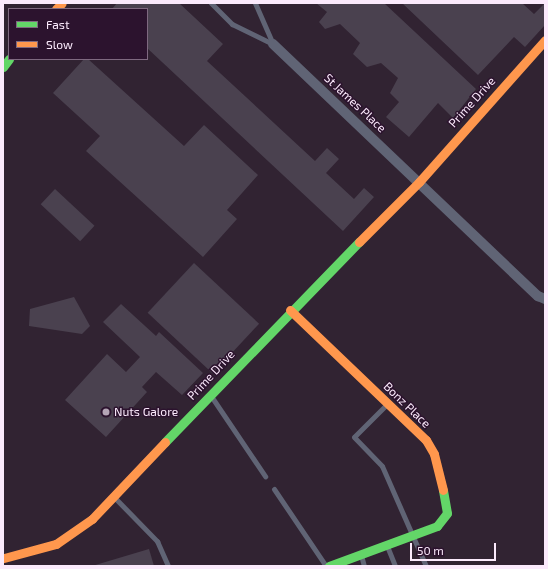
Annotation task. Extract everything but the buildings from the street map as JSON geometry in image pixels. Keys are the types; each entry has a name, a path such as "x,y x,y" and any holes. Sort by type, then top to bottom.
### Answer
{"street":[{"name":"Prime Drive","path":"4,558 56,544 92,519 290,310 419,182 545,40"},
{"name":"St James Place","path":"273,44 419,182"},
{"path":"419,182 538,296 545,299"},
{"name":"Bonz Place","path":"290,310 417,430 434,454 447,505 447,514 437,526 328,566"}],"lane":[{"path":"211,3 232,24 273,44"},
{"path":"255,3 273,44"},
{"path":"210,395 265,476"},
{"path":"388,402 354,437 382,466 414,535 426,566"},
{"path":"274,489 328,566"},
{"path":"114,497 157,541 168,566"},
{"path":"387,545 395,566"},
{"path":"360,554 364,566"}],"traffic: fast":[{"path":"3,67 8,60"},
{"path":"165,442 359,242"},
{"path":"329,566 437,526 447,513 443,490"}],"traffic: slow":[{"path":"57,8 62,3"},
{"path":"359,242 419,182 545,40"},
{"path":"290,310 426,440 434,454 443,490"},
{"path":"4,558 56,544 92,519 165,442"}],"place":[{"name":"Nuts Galore","path":"106,412"}]}
